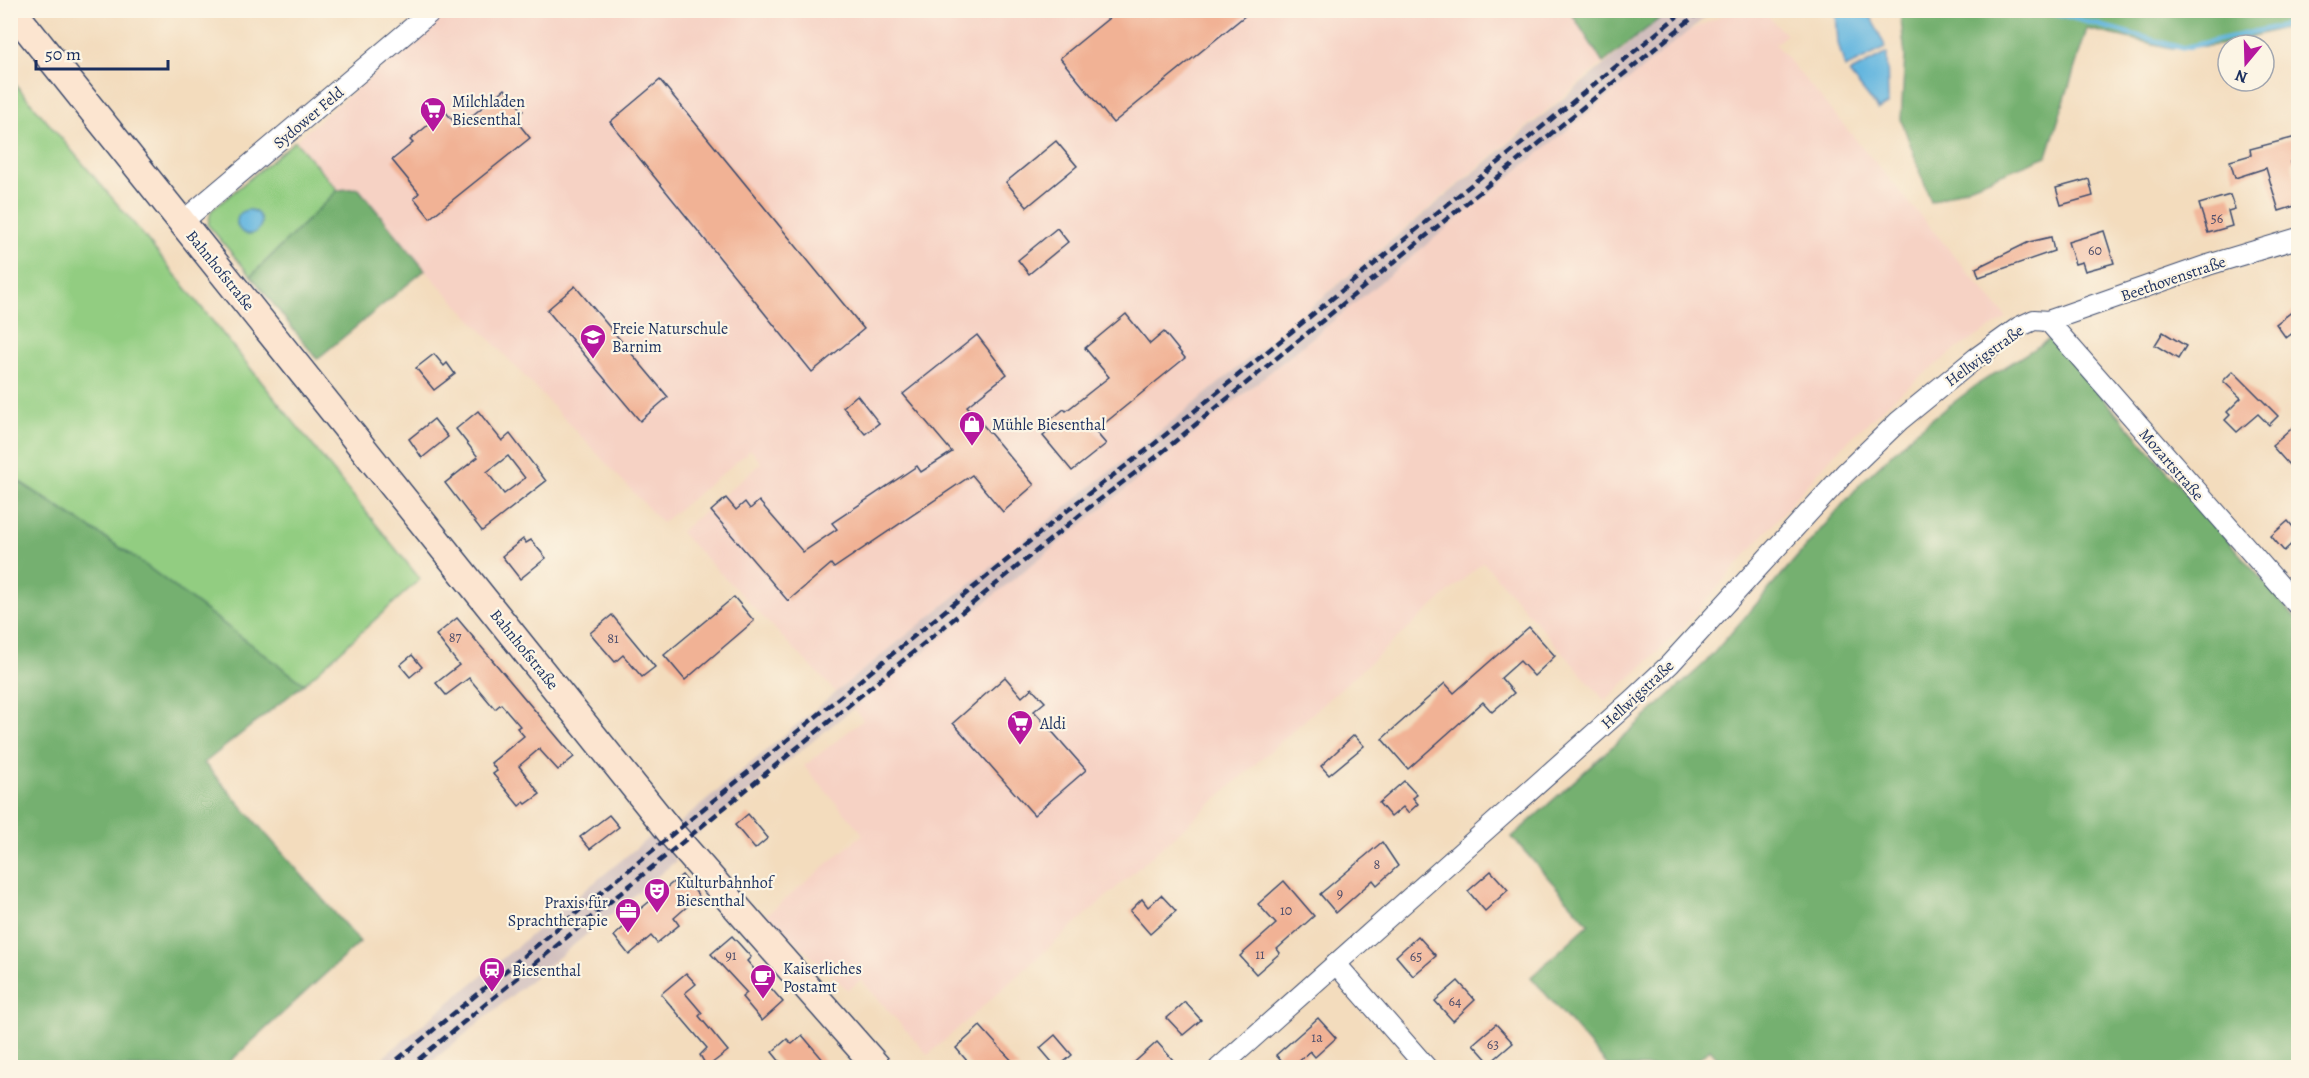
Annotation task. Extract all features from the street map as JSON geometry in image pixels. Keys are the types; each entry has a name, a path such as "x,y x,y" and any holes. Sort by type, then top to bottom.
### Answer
{"main road":[{"name":"Bahnhofstraße","path":"12,10 672,834 878,1068"}],"street":[{"name":"Sydower Feld","path":"182,222 433,10"},
{"name":"Beethovenstraße","path":"2048,321 2208,265 2298,238"},
{"name":"Hellwigstraße","path":"1218,1068 1640,692 1845,473 1899,421 1976,358 2019,327 2034,320 2048,321"},
{"name":"Mozartstraße","path":"2048,321 2298,606"},
{"path":"1336,964 1428,1068"}],"shaded area":[{"path":"1570,10 1603,63 1195,403 836,692 680,532 761,463 751,450 662,523 425,270 358,188 338,190 295,141 448,11"},
{"path":"1669,11 1713,11 1210,421 671,855 676,861 425,1067 370,1068 653,834 659,840 836,692 1195,403"},
{"path":"1733,11 1763,11 1786,35 1775,44 2007,318 1955,350 1893,399 1834,454 1678,633 1605,701 1483,562 928,1055 861,980 848,990 766,915 863,834 804,766 863,720 853,708 1210,421 1686,32"}],"green space":[{"path":"2298,10 2298,24 2265,33 2216,33 2216,45 2172,48 2087,29 2047,156 1931,202 1901,119 1905,56 1900,11"},
{"path":"1570,11 1669,11 1603,63"},
{"path":"10,78 136,226 420,579 304,684 133,556 11,476"},
{"path":"295,141 338,190 251,276 208,225 211,211"},
{"path":"358,188 425,270 317,359 251,276 338,190"},
{"path":"2051,338 2298,621 2298,1067 1861,1068 1855,1061 1847,1067 1727,1068 1710,1049 1690,1067 1609,1067 1531,977 1589,924 1512,837 1705,663 1863,481 1917,430 1978,384"},
{"path":"10,476 133,556 304,684 204,763 360,942 224,1067 11,1067"}],"water":[{"path":"1836,11 1868,11 1886,48 1845,68 1838,43"},
{"path":"1887,53 1888,104 1878,109 1849,73"},
{"path":"249,210 257,214 261,222 257,230 249,234 241,230 237,222 241,214"}],"building":[{"path":"1119,10 1252,10 1113,123 1060,58"},
{"path":"660,80 864,329 812,372 610,122"},
{"path":"505,89 523,111 514,118 530,138 430,218 414,198 419,193 392,160 413,143 410,140 445,111 458,127"},
{"path":"2296,137 2298,160 2291,162 2298,190 2298,205 2279,211 2266,168 2235,178 2230,161 2251,155 2250,149"},
{"path":"1056,141 1077,166 1027,207 1006,182"},
{"path":"2089,179 2093,196 2061,205 2056,188"},
{"path":"2230,195 2235,209 2228,211 2232,226 2208,233 2199,204"},
{"path":"1057,228 1068,242 1029,274 1018,260"},
{"path":"2104,231 2114,263 2085,271 2082,262 2075,264 2068,242"},
{"path":"2051,237 2054,251 1979,277 1976,268 2029,242"},
{"path":"575,286 668,397 640,421 547,310"},
{"path":"2298,307 2298,329 2286,338 2276,324"},
{"path":"1126,314 1150,344 1164,332 1185,358 1095,431 1106,444 1072,471 1043,436 1053,428 1048,422 1064,409 1066,411 1109,377 1085,348"},
{"path":"2163,332 2186,346 2178,359 2155,345"},
{"path":"977,335 1007,374 967,406 1034,485 1003,512 972,475 834,568 831,564 788,601 711,511 726,498 736,510 745,502 750,509 759,501 803,552 837,529 832,523 917,466 921,472 952,452 903,394"},
{"path":"434,354 444,366 447,363 455,374 434,390 416,368"},
{"path":"2233,371 2278,416 2269,425 2258,414 2237,432 2225,420 2230,415 2227,412 2241,398 2223,381"},
{"path":"857,395 879,423 865,434 843,407"},
{"path":"478,411 502,441 510,434 546,481 482,531 445,483 478,457 456,429","holes":["508,456 525,478 504,494 487,472"]},
{"path":"434,419 448,437 422,458 409,439"},
{"path":"2298,423 2298,456 2289,465 2272,446"},
{"path":"2288,521 2298,533 2298,538 2284,551 2271,536"},
{"path":"523,539 526,543 531,540 546,558 520,579 502,556"},
{"path":"734,597 754,621 685,680 664,655"},
{"path":"612,615 655,667 642,677 623,655 615,662 590,633"},
{"path":"457,618 574,757 558,770 539,749 519,766 540,794 526,804 524,802 519,806 493,774 497,771 491,763 524,736 517,728 520,726 501,704 495,709 469,678 446,695 436,683 459,665 436,635"},
{"path":"1529,627 1555,656 1534,676 1520,661 1501,678 1514,693 1492,712 1483,702 1408,769 1382,739 1445,683 1454,693"},
{"path":"412,655 422,667 410,677 400,665"},
{"name":"Aldi","path":"1005,677 1022,697 1032,688 1045,702 1034,711 1086,770 1034,815 953,723"},
{"path":"1354,735 1364,746 1329,775 1321,766"},
{"path":"1404,781 1417,795 1413,798 1418,804 1408,813 1403,807 1391,817 1379,803"},
{"path":"748,814 768,838 755,849 735,825"},
{"path":"609,815 619,827 590,849 580,837"},
{"path":"1382,842 1398,866 1377,885 1373,880 1336,913 1320,894"},
{"path":"1491,871 1508,890 1485,911 1468,891"},
{"path":"682,875 699,896 674,918 679,925 657,943 651,936 629,955 614,936 635,917 633,915"},
{"path":"1284,881 1314,916 1277,949 1280,953 1256,974 1240,956 1276,924 1258,904"},
{"path":"1161,895 1176,911 1150,934 1130,911 1142,899 1148,907"},
{"path":"732,936 751,957 747,961 783,1002 762,1021 742,997 747,993 711,954"},
{"path":"1418,936 1436,956 1413,976 1396,956"},
{"path":"686,973 696,984 685,993 702,1013 699,1016 728,1051 707,1067 700,1055 707,1048 661,994"},
{"path":"1458,981 1475,1000 1453,1021 1435,1001"},
{"path":"1185,1002 1201,1020 1183,1035 1167,1018"},
{"path":"1318,1018 1336,1038 1315,1057 1310,1051 1292,1068 1287,1068 1276,1055"},
{"path":"1496,1024 1513,1043 1490,1063 1473,1044"},
{"path":"980,1026 1019,1068 973,1068 956,1048"},
{"path":"802,1035 830,1068 785,1068 772,1052 787,1039 792,1044"},
{"path":"1055,1035 1072,1055 1057,1068 1040,1048"},
{"path":"1157,1042 1173,1060 1165,1068 1128,1068"}],"waterway":[{"path":"2044,10 2182,48 2298,22"}],"railway":[{"path":"387,1068 1079,501 1148,449 1685,10"},
{"path":"408,1068 1086,510 1156,457 1702,10"}],"place":[{"name":"Milchladen Biesenthal","path":"433,133"},
{"name":"Freie Naturschule Barnim","path":"593,360"},
{"name":"Mühle Biesenthal","path":"972,447"},
{"name":"Aldi","path":"1020,746"},
{"name":"Kulturbahnhof Biesenthal","path":"657,914"},
{"name":"Praxis für Sprachtherapie","path":"628,934"},
{"name":"Biesenthal","path":"492,993"},
{"name":"Kaiserliches Postamt","path":"763,1000"}]}
